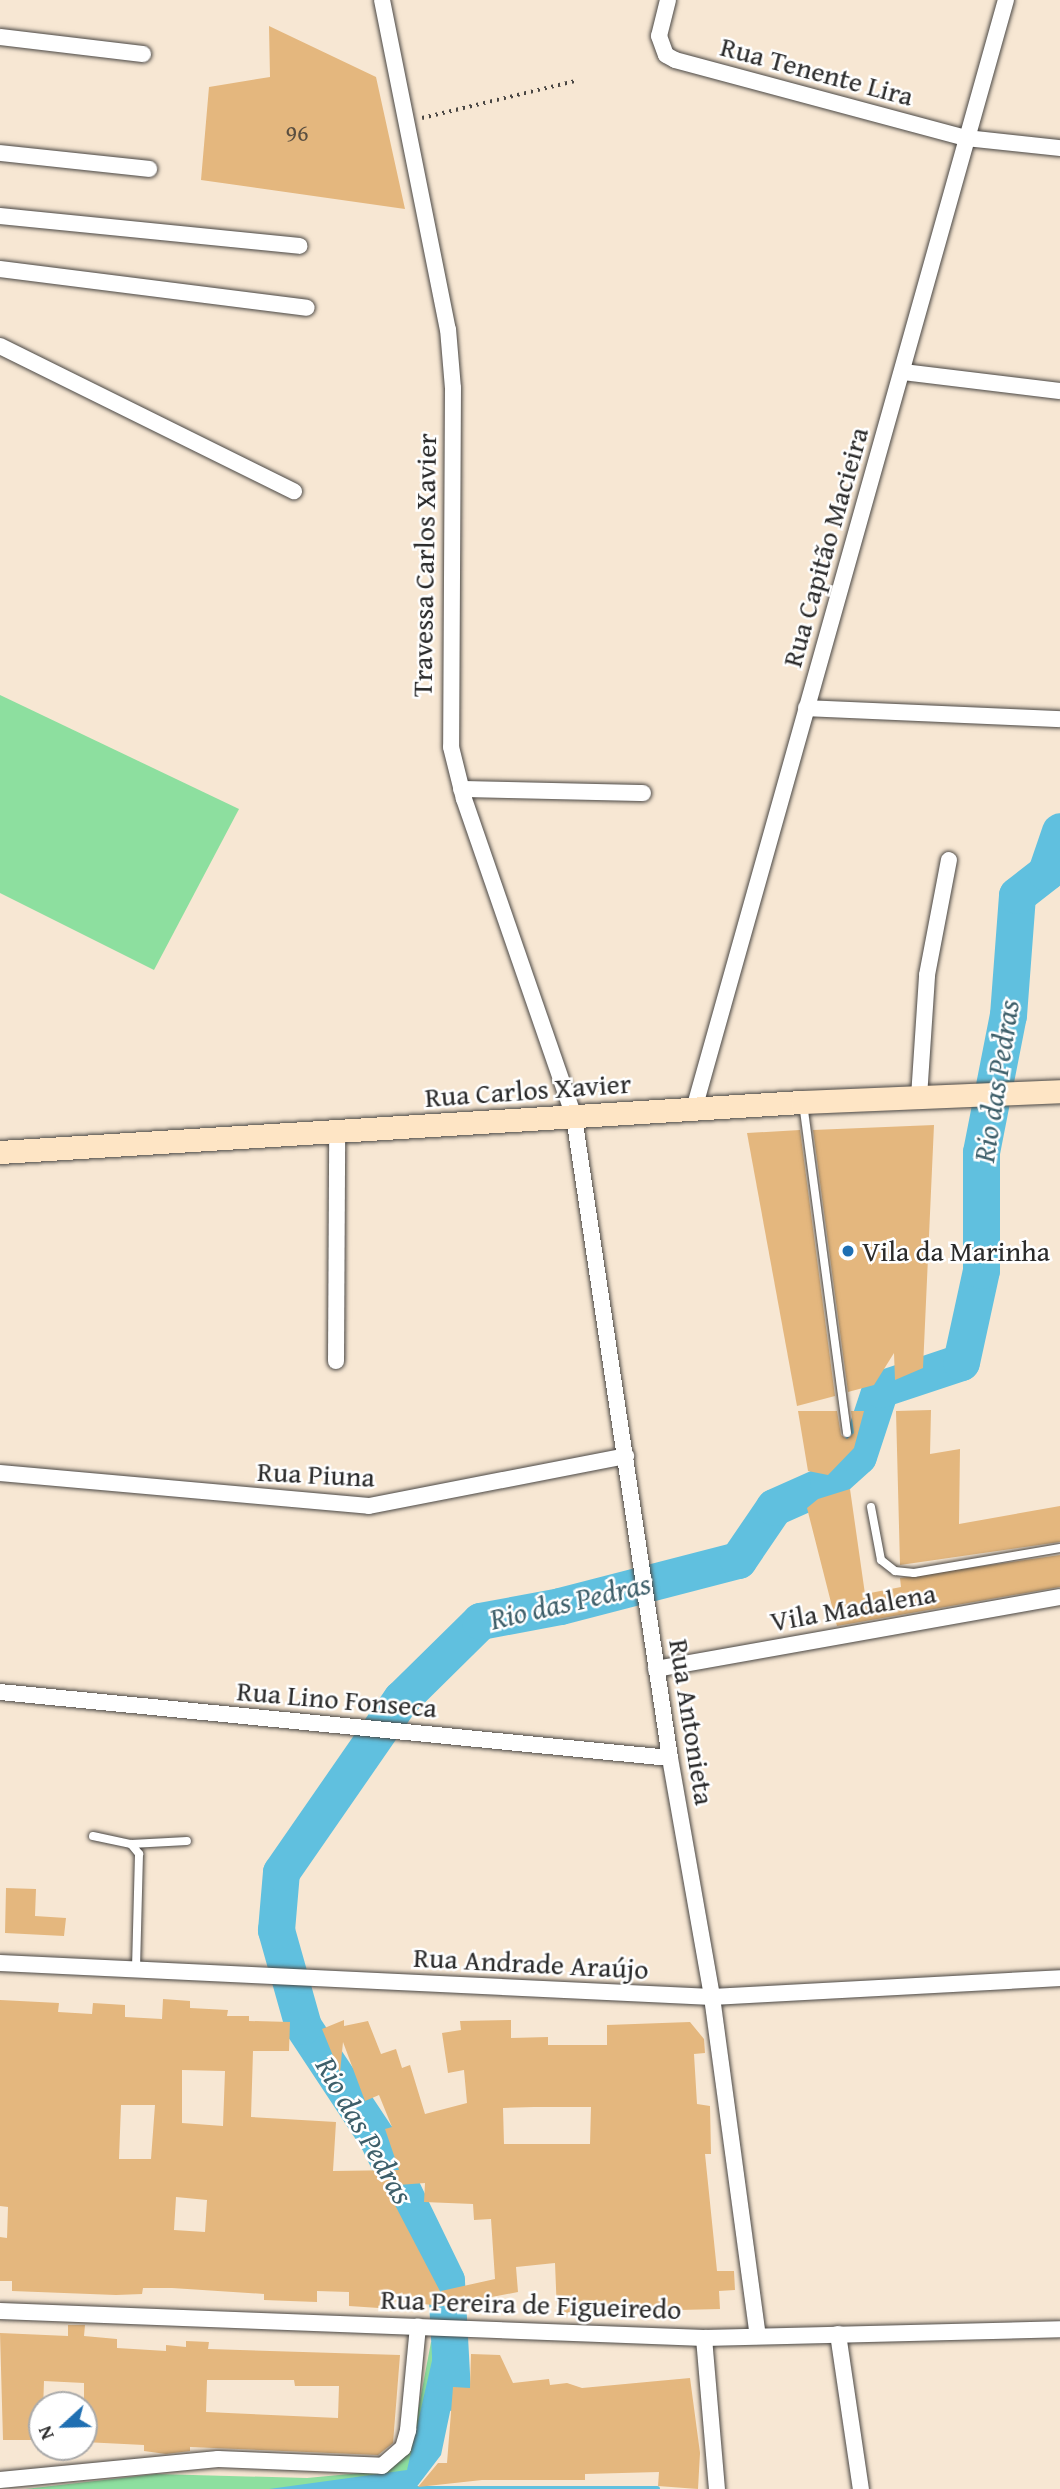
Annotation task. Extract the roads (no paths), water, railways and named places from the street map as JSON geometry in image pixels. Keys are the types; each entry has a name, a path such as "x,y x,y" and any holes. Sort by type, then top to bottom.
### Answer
{"street":[{"name":"Travessa Carlos Xavier","path":"382,0 410,121 446,316 453,388 449,704 452,747 461,789 574,1117"},
{"name":"Rua Tenente Lira","path":"668,0 660,26 661,46 676,60 966,138 1060,148"},
{"name":"Rua Capitão Macieira","path":"694,1109 1006,0"},
{"path":"0,37 143,54"},
{"path":"0,153 149,169"},
{"path":"0,216 299,246"},
{"path":"0,269 307,308"},
{"path":"0,346 294,491"},
{"path":"903,372 1060,391"},
{"path":"806,708 1060,719"},
{"path":"461,789 643,793"},
{"path":"919,1097 927,975 949,860"},
{"name":"Rua Carlos Xavier","path":"0,1152 802,1102 1060,1091"},
{"name":"Rua Antonieta","path":"574,1117 656,1669 712,1997 758,2336"},
{"path":"335,1361 337,1132"},
{"name":"Rua Piuna","path":"0,1473 369,1506 626,1456"},
{"name":"Vila Madalena","path":"656,1669 1060,1597"},
{"name":"Rua Lino Fonseca","path":"0,1692 670,1758"},
{"name":"Rua Andrade Araújo","path":"0,1963 712,1997 1060,1978"},
{"name":"Rua Pereira de Figueiredo","path":"0,2311 704,2338 1060,2329"},
{"path":"0,2480 218,2459 382,2466 403,2448 423,2326"},
{"path":"838,2334 860,2489"},
{"path":"704,2338 717,2483"}],"lane":[{"path":"802,1102 846,1433"},
{"path":"871,1507 881,1560 895,1571 914,1573 1060,1548"},
{"path":"93,1836 131,1844 187,1841"},
{"path":"131,1844 142,1868 136,1970"}],"water":[{"path":"436,2343 464,2345 441,2455 415,2489 269,2489 407,2470"}],"waterway":[{"name":"Rio das Pedras","path":"452,2392 446,2280 377,2138 303,2026 276,1930 281,1872 401,1699 480,1621 560,1606 738,1560 774,1507 828,1483 858,1456 880,1389 961,1362 981,1270 981,1152 1008,1015 1017,895 1046,872 1060,831"},
{"path":"410,2489 657,2489"}],"place":[{"name":"Vila da Marinha","path":"848,1251"}]}
